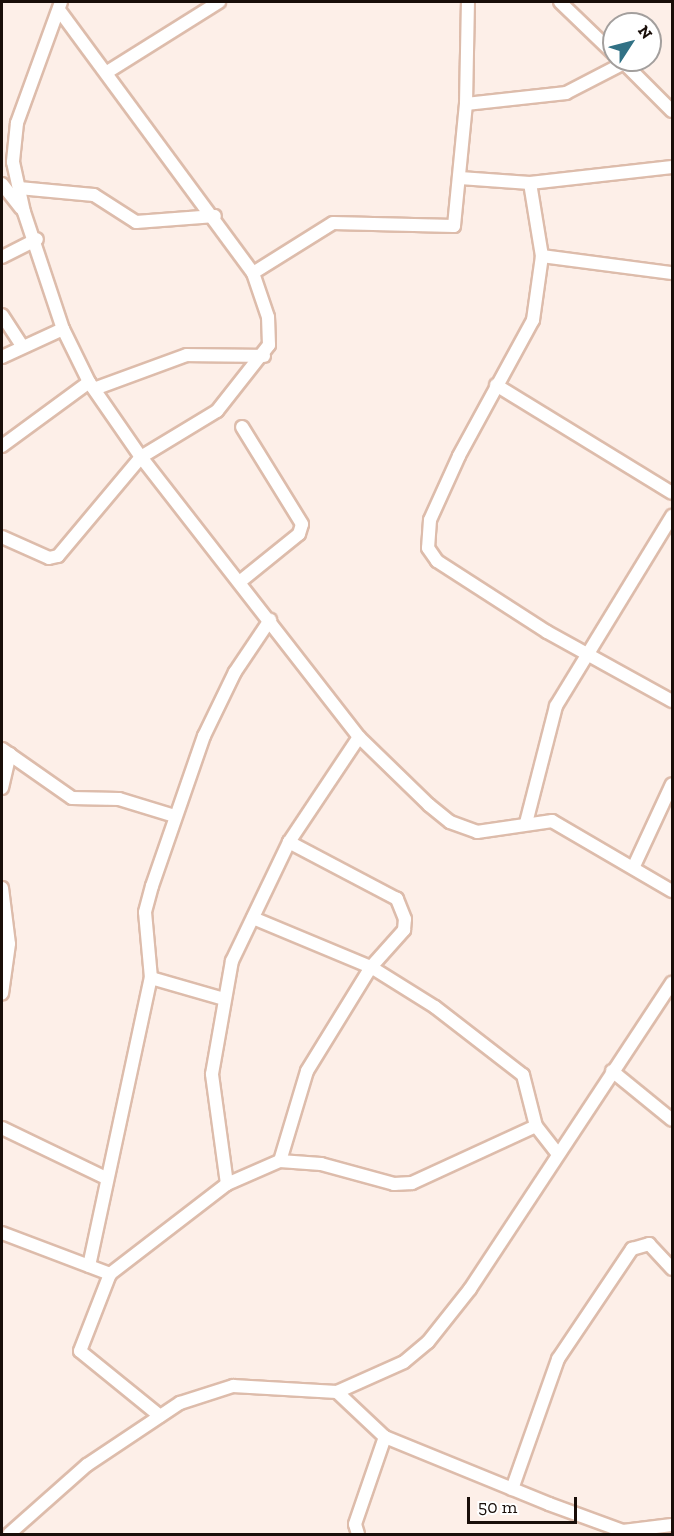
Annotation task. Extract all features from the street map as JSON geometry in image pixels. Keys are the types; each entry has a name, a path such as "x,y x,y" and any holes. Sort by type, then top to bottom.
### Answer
{"street":[{"path":"109,71 219,2"},
{"path":"253,273 333,223 454,226 466,104 468,2"},
{"path":"560,2 602,42"},
{"path":"2,537 49,558 58,556 141,457 199,426 264,356 268,317 253,273 215,216 61,6"},
{"path":"24,212 13,162 17,123 61,6"},
{"path":"466,104 566,93 604,72"},
{"path":"632,72 672,111"},
{"path":"460,178 530,183 672,167"},
{"path":"530,183 542,255 533,320 496,385 430,520 428,548 437,561 585,653 672,701"},
{"path":"2,184 24,212 37,239 63,329 92,386 141,457 242,580 360,737 450,822 477,832 552,821 634,866 672,891"},
{"path":"19,188 94,195 136,222 215,216"},
{"path":"2,257 37,239"},
{"path":"542,255 672,273"},
{"path":"2,315 22,346"},
{"path":"2,357 63,329"},
{"path":"2,446 92,386 187,355 264,356"},
{"path":"496,385 672,493"},
{"path":"242,427 302,524 298,534 242,580"},
{"path":"526,823 556,706 585,653 672,516"},
{"path":"89,1266 106,1178 151,978 145,912 175,816 221,700 270,620"},
{"path":"227,1184 212,1074 232,961 289,842 360,737"},
{"path":"2,788 6,751 72,798 119,799 175,816"},
{"path":"634,866 672,784"},
{"path":"280,1161 307,1071 371,967 404,930 404,908 397,899 289,842"},
{"path":"2,888 9,944 2,994"},
{"path":"253,918 371,967 435,1007 523,1075 536,1126 556,1152"},
{"path":"151,978 224,999"},
{"path":"9,1534 87,1465 160,1416 208,1391 233,1386 337,1392 379,1377 428,1342 470,1289 556,1152 672,983"},
{"path":"612,1071 672,1120"},
{"path":"160,1416 80,1351 110,1274 227,1184 280,1161 412,1183 536,1126"},
{"path":"2,1128 106,1178"},
{"path":"2,1233 110,1274"},
{"path":"512,1489 558,1359 632,1249 649,1244 672,1269"},
{"path":"337,1392 385,1437 622,1533 672,1525"},
{"path":"358,1534 355,1524 385,1437"}]}
